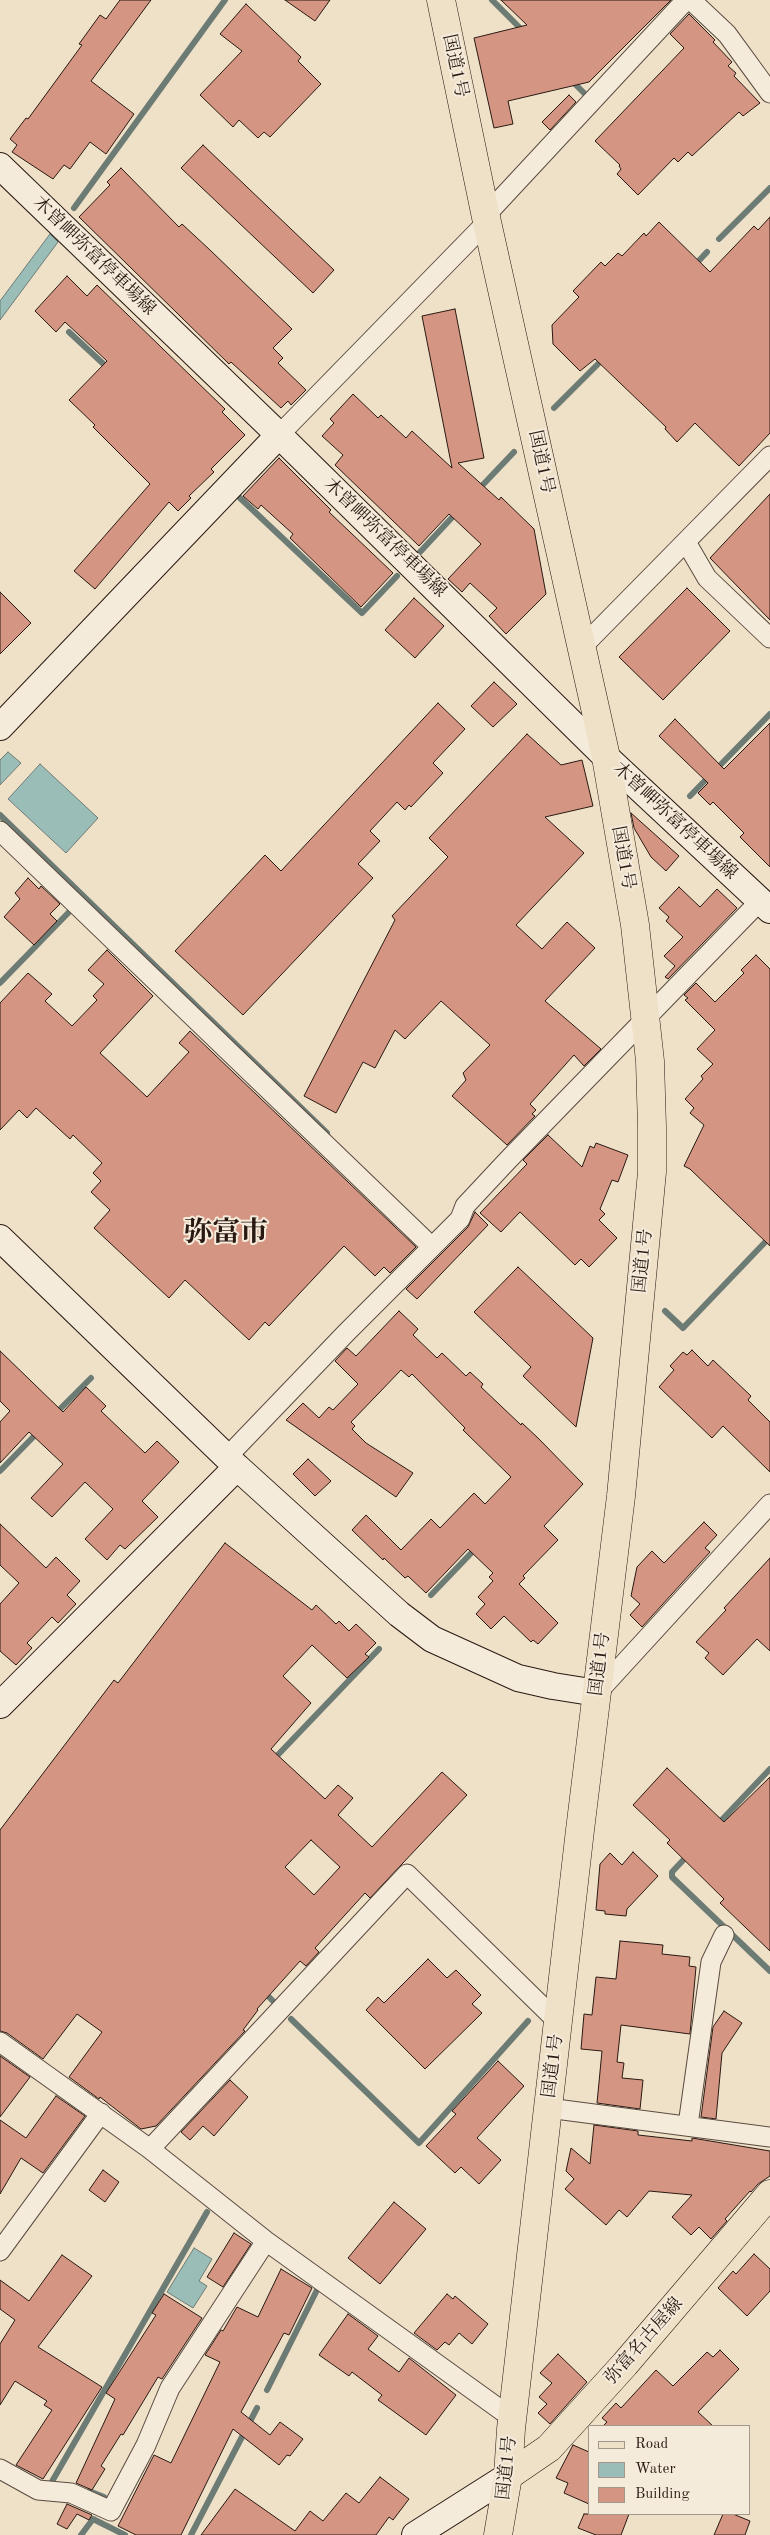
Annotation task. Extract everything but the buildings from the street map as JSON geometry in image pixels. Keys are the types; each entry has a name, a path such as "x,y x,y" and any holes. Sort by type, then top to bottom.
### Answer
{"main road":[{"name":"国道1号","path":"442,0 487,218 606,757 635,925 650,1061 652,1172 622,1488 512,2418 508,2476 498,2535"},
{"name":"弥富名古屋線","path":"508,2476 549,2448 625,2364 770,2194"}],"street":[{"path":"0,727 487,218 686,0"},
{"path":"691,0 727,34 770,93"},
{"name":"木曽岬弥富停車場線","path":"0,166 279,435 606,757 765,905"},
{"path":"582,647 770,456"},
{"path":"686,542 707,578 770,638"},
{"path":"0,831 432,1247"},
{"path":"0,1705 460,1219 465,1206 508,1160 645,1021 765,905"},
{"path":"2,1244 232,1462 399,1614 432,1639 518,1678 597,1693 770,1504"},
{"path":"150,2149 408,1874 558,2022"},
{"path":"688,2125 711,1962 724,1935"},
{"path":"0,2042 150,2149 266,2241 512,2418"},
{"path":"548,2108 770,2137"},
{"path":"0,2251 101,2114"},
{"path":"0,2469 38,2490 71,2492 110,2511 146,2446 170,2388 266,2241"},
{"path":"416,2535 508,2476"}],"water":[{"path":"50,234 58,242 0,320 0,301"},
{"path":"8,752 21,763 0,785 0,760"},
{"path":"40,764 98,818 66,853 8,799"},
{"path":"194,2248 212,2259 199,2281 207,2286 193,2308 167,2292"}],"waterway":[{"path":"74,208 225,0"},
{"path":"492,0 525,33"},
{"path":"570,79 585,94"},
{"path":"719,239 770,188"},
{"path":"694,266 707,252"},
{"path":"69,332 110,370"},
{"path":"554,408 605,357"},
{"path":"477,491 514,452"},
{"path":"240,498 362,613 397,576"},
{"path":"420,552 458,511"},
{"path":"690,796 770,714"},
{"path":"0,815 327,1133"},
{"path":"0,983 72,909"},
{"path":"665,1311 683,1328 770,1237"},
{"path":"55,1414 91,1378"},
{"path":"0,1471 39,1431"},
{"path":"431,1595 477,1547"},
{"path":"273,1760 379,1649"},
{"path":"716,1826 770,1769"},
{"path":"688,1855 672,1872 672,1877 770,1971"},
{"path":"263,1991 274,2002"},
{"path":"291,2019 419,2143 528,2021"},
{"path":"55,2485 50,2485 207,2212"},
{"path":"267,2390 317,2290"},
{"path":"191,2535 257,2408"},
{"path":"89,2491 104,2497"},
{"path":"81,2535 93,2519 125,2535"}],"district":[{"name":"弥富市","path":"226,1234"}]}
